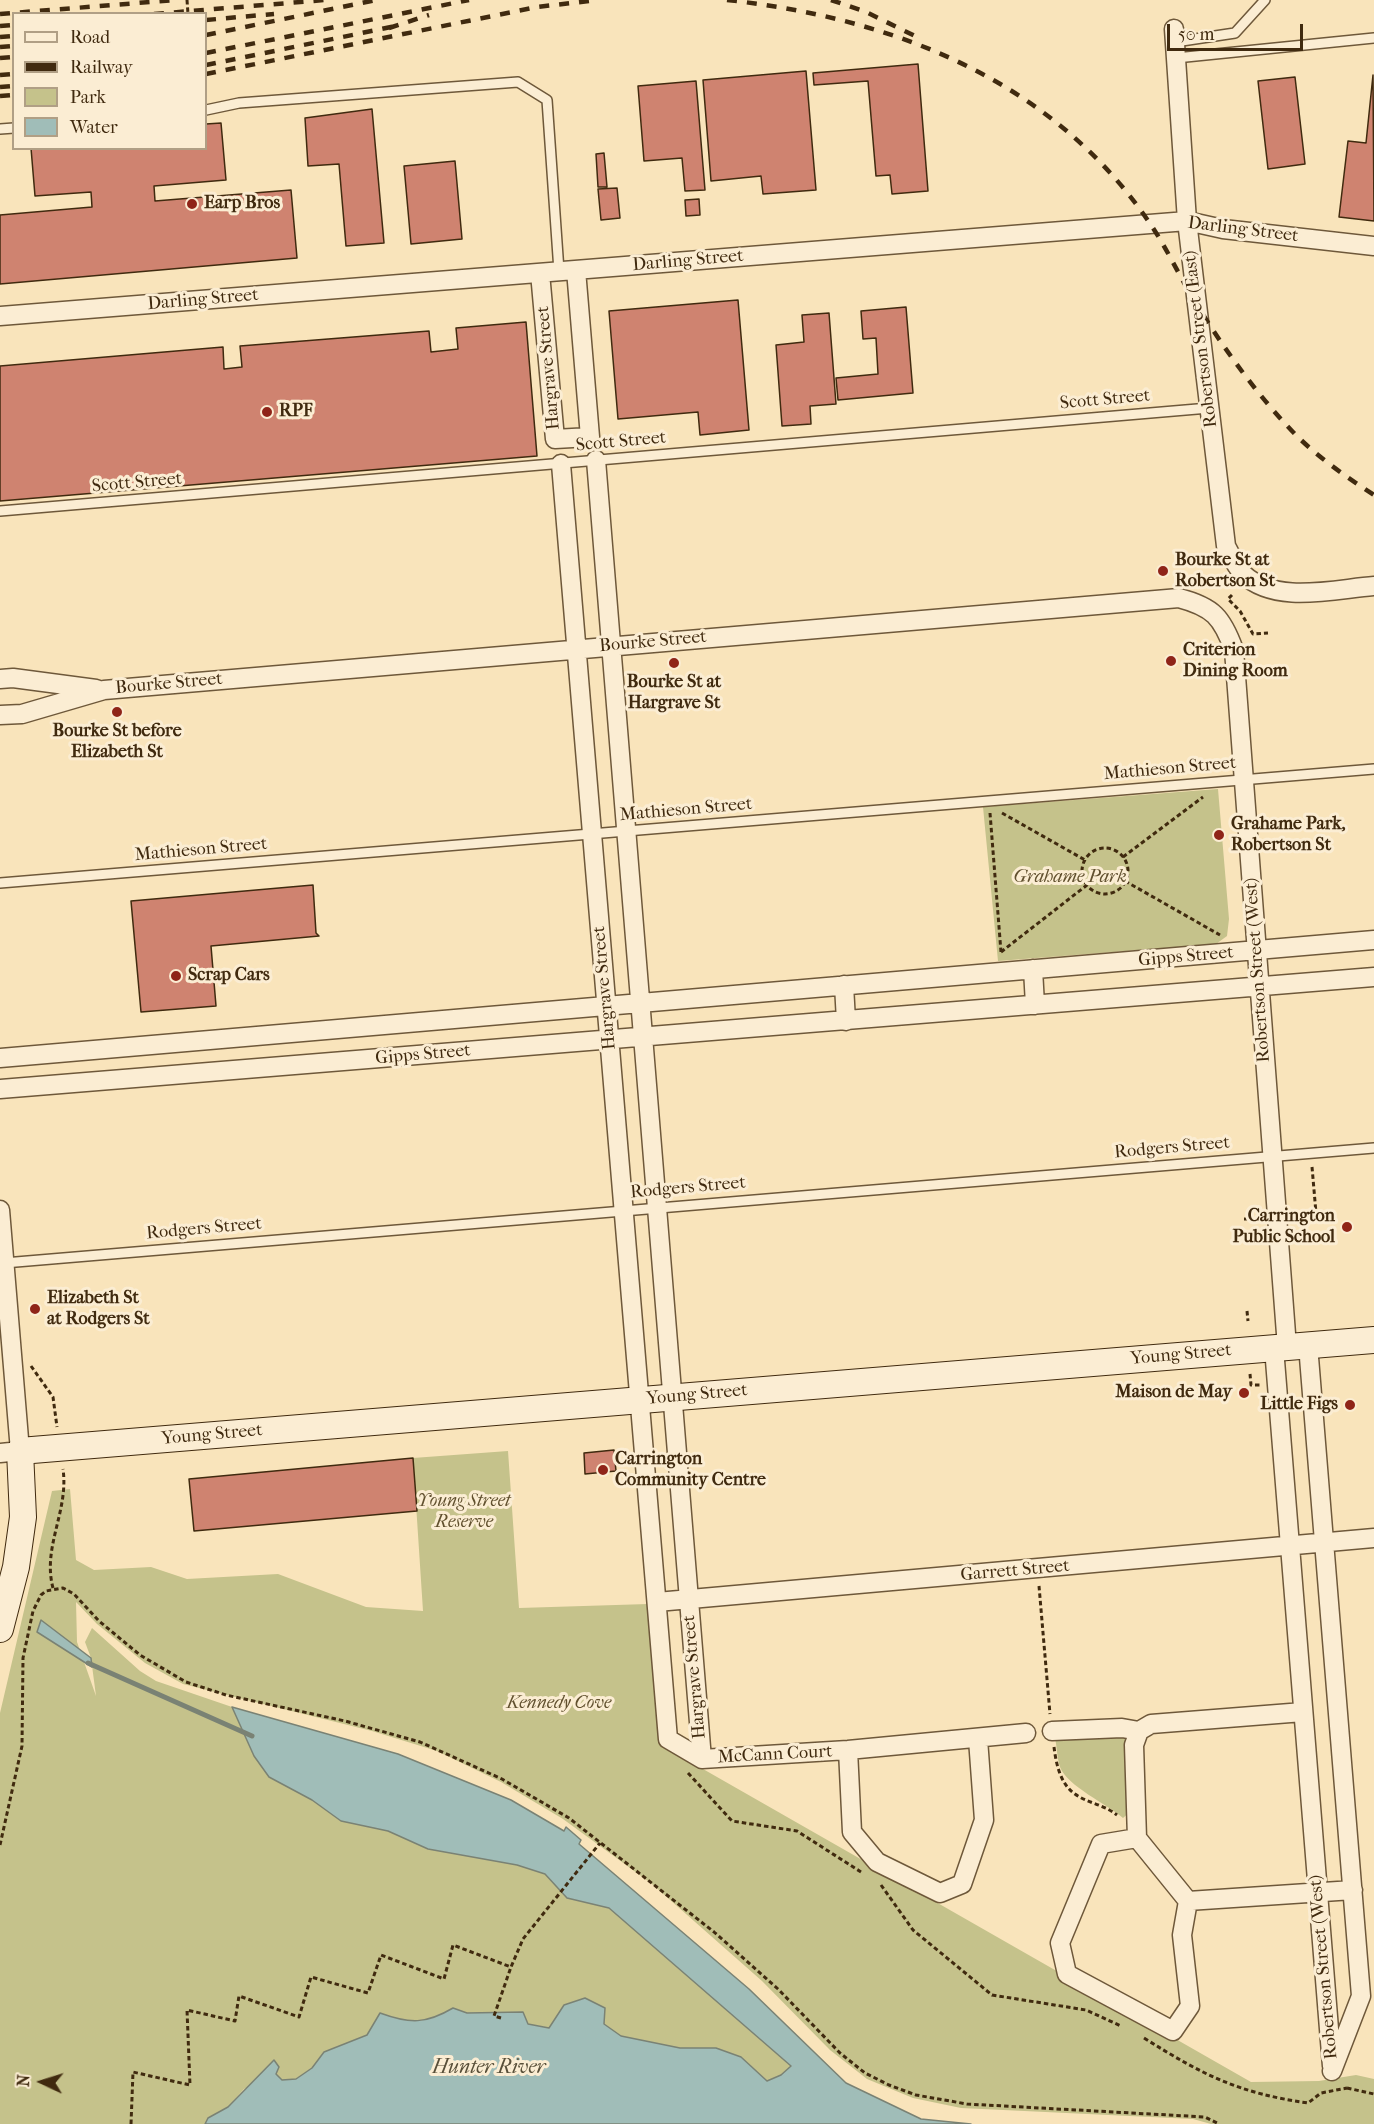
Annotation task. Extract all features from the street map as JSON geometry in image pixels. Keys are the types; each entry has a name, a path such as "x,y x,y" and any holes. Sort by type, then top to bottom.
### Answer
{"main road":[{"name":"Young Street","path":"10,1452 1374,1340"},
{"path":"0,1629 16,1567 23,1517 10,1452"}],"street":[{"name":"Robertson Street (East)","path":"1175,43 1187,221 1226,546 1240,572 1252,581 1276,591 1296,592 1374,586"},
{"name":"Darling Street","path":"0,316 1187,221 1223,229 1374,246"},
{"name":"Hargrave Street","path":"558,271 590,437 555,439 558,271"},
{"name":"Hargrave Street","path":"596,460 702,1759"},
{"name":"Hargrave Street","path":"561,464 668,1739 702,1759"},
{"name":"Bourke Street","path":"0,679 104,690 1179,598 1202,604"},
{"name":"Robertson Street (West)","path":"1202,604 1225,627 1234,650 1259,986 1290,1346 1324,1543 1361,1996 1332,2071"},
{"name":"Bourke Street","path":"0,715 22,714 104,690"},
{"name":"Gipps Street","path":"0,1058 1374,940"},
{"path":"1033,969 1035,1005"},
{"name":"Gipps Street","path":"0,1089 1374,977"},
{"path":"844,985 846,1021"},
{"path":"0,1210 4,1263 10,1452"},
{"name":"Robertson Street (West)","path":"1290,1346 1290,1546 1332,2071"},
{"path":"650,1513 682,1509"},
{"name":"Garrett Street","path":"657,1602 1374,1538"},
{"path":"1052,1731 1122,1728 1139,1731 1152,1724 1304,1712"},
{"path":"1137,1838 1101,1844 1060,1943 1067,1974 1173,2031 1190,2006 1182,1935 1188,1901 1137,1838 1134,1745 1139,1731"},
{"name":"McCann Court","path":"702,1759 848,1750 1026,1733"},
{"name":"McCann Court","path":"848,1750 852,1832 877,1862 940,1893 962,1884 984,1820 978,1739"},
{"path":"1188,1901 1353,1890"}],"lane":[{"path":"1175,43 1235,33 1265,0"},
{"path":"1175,43 1267,48 1374,38"},
{"path":"207,110 239,103 518,82 547,100 558,271"},
{"name":"Scott Street","path":"0,511 1209,408"},
{"name":"Mathieson Street","path":"0,883 1374,769"},
{"name":"Rodgers Street","path":"4,1263 1374,1148"}],"path":[{"path":"1232,595 1227,598 1240,611 1253,634 1268,633"},
{"path":"1123,857 1209,792"},
{"path":"1085,860 990,807 1001,952 1087,885"},
{"path":"1098,849 1110,849 1123,857 1127,865 1125,881 1119,888 1105,894 1094,891 1087,885 1082,869 1085,860 1098,849"},
{"path":"1125,881 1220,935"},
{"path":"1311,1160 1316,1214"},
{"path":"1244,1219 1254,1219"},
{"path":"1247,1311 1248,1321"},
{"path":"1250,1374 1251,1385 1268,1384"},
{"path":"53,1397 58,1431"},
{"path":"53,1588 49,1557 63,1505 62,1463"},
{"path":"0,1845 22,1746 23,1658 35,1605 40,1595 53,1588 63,1588 74,1594 99,1621 140,1655 186,1682 226,1695 345,1721 428,1745 502,1779 569,1818 714,1932 778,1989 840,2053 865,2073 889,2085 916,2095 967,2104 1205,2117 1219,2124"},
{"path":"681,1747 681,1765 732,1821 797,1831 863,1874"},
{"path":"501,2018 494,2016 523,1939 600,1842"},
{"path":"872,1880 882,1886 913,1930 992,1995 1086,2010 1132,2031 1186,2064 1233,2087 1270,2098 1308,2103 1321,2092"},
{"path":"131,2124 133,2072 190,2085 187,2010 235,2021 239,1996 300,2017 311,1977 368,1994 381,1955 444,1979 453,1946 511,1966"},
{"path":"1132,2031 1142,2014"},
{"path":"1332,2071 1347,2088 1374,2094"}],"green space":[{"name":"Grahame Park","path":"1218,789 1229,919 1227,936 1216,944 998,961 983,807"},
{"path":"508,1451 519,1608 648,1604 661,1745 1251,2082 1319,2081 1356,2075 1374,2079 1374,2124 1211,2124 1193,2119 961,2108 913,2098 867,2079 830,2050 762,1981 652,1884 563,1819 501,1782 437,1751 372,1731 183,1684 145,1663 97,1624 76,1602 77,1642 96,1696 91,1658 85,1642 92,1628 140,1671 156,1681 232,1707 254,1756 341,1820 388,1831 428,1849 518,1865 545,1874 567,1898 609,1908 791,2066 781,2075 767,2081 741,2057 716,2048 680,2048 620,2036 604,2024 564,2005 550,2028 528,2024 523,2012 467,2013 453,2008 426,2020 418,2021 400,2020 380,2014 367,2035 324,2052 312,2068 296,2079 282,2080 276,2074 244,2089 228,2107 208,2118 205,2124 0,2124 0,1713 52,1491 70,1489 76,1560 94,1570 151,1567 187,1579 278,1574 366,1607 423,1611 413,1458"},
{"path":"1125,1736 1131,1811 1123,1818 1079,1788 1064,1774 1059,1764 1055,1738"}],"water":[{"path":"41,1620 91,1658 92,1667 37,1632"},
{"name":"Hunter River","path":"232,1707 398,1754 511,1800 564,1831 566,1827 581,1840 579,1844 749,1989 846,2083 921,2119 971,2124 205,2124 208,2118 228,2107 274,2060 279,2067 276,2074 282,2080 296,2079 312,2068 324,2052 367,2035 380,2013 418,2021 426,2020 453,2008 467,2013 523,2012 528,2024 549,2028 564,2005 585,1998 605,2008 604,2024 621,2036 680,2048 716,2048 741,2057 767,2081 781,2075 791,2066 609,1908 567,1898 545,1874 517,1865 428,1849 388,1831 341,1821 312,1800 269,1777 254,1756"}],"building":[{"path":"918,64 928,191 892,194 890,175 876,176 868,81 814,85 813,73"},
{"path":"806,71 816,190 763,194 761,176 711,181 703,80"},
{"path":"1373,75 1374,221 1339,217 1348,141 1366,143"},
{"path":"1295,77 1305,164 1268,169 1258,81"},
{"path":"696,81 705,190 685,191 682,158 644,161 638,86"},
{"path":"372,109 384,243 346,246 339,164 308,166 305,118"},
{"name":"Earp Bros","path":"221,123 226,180 154,186 155,201 291,190 297,258 0,284 0,215 92,207 91,192 35,196 31,150 207,150 207,124"},
{"path":"604,153 607,187 598,187 596,154"},
{"path":"455,161 462,239 411,244 404,166"},
{"path":"617,188 620,218 601,220 598,189"},
{"path":"699,199 700,215 686,216 685,200"},
{"path":"738,300 749,430 700,435 698,412 618,419 609,311"},
{"path":"906,307 913,393 838,400 836,378 878,374 876,338 863,339 861,311"},
{"path":"829,313 836,404 810,406 811,424 782,426 776,345 804,342 802,315"},
{"name":"RPF","path":"526,322 537,456 0,501 0,366 223,347 224,369 242,367 240,346 429,331 431,352 458,349 456,328"},
{"name":"Scrap Cars","path":"313,885 316,933 319,936 211,946 216,1006 141,1012 131,901"},
{"path":"614,1450 616,1471 585,1474 584,1453"},
{"path":"413,1458 417,1511 194,1531 189,1479"}],"waterway":[{"path":"88,1663 252,1736"}],"railway":[{"path":"25,12 175,0"},
{"path":"178,12 325,0"},
{"path":"207,35 376,0"},
{"path":"207,53 469,0"},
{"path":"207,74 537,7 598,0"},
{"path":"727,0 789,9 849,22 908,41 964,64 1017,94 1065,130 1110,172 1149,222 1207,321 1229,354 1266,401 1311,449 1374,495"},
{"path":"831,0 866,12 919,38"},
{"path":"0,14 12,13"},
{"path":"207,20 274,14"},
{"path":"389,28 429,15"},
{"path":"0,26 12,25"},
{"path":"207,65 396,26"},
{"path":"0,37 12,36"},
{"path":"0,47 12,46"},
{"path":"0,58 12,57"},
{"path":"0,75 12,74"},
{"path":"0,87 12,86"},
{"path":"0,96 12,95"}],"place":[{"name":"Earp Bros","path":"192,204"},
{"name":"RPF","path":"267,412"},
{"name":"Bourke St at Robertson St","path":"1163,571"},
{"name":"Criterion Dining Room","path":"1171,661"},
{"name":"Bourke St at Hargrave St","path":"674,663"},
{"name":"Bourke St before Elizabeth St","path":"117,712"},
{"name":"Grahame Park, Robertson St","path":"1219,835"},
{"name":"Scrap Cars","path":"176,976"},
{"name":"Carrington Public School","path":"1347,1227"},
{"name":"Elizabeth St at Rodgers St","path":"35,1309"},
{"name":"Maison de May","path":"1244,1393"},
{"name":"Little Figs","path":"1350,1405"},
{"name":"Carrington Community Centre","path":"603,1470"}],"park label":[{"name":"Young Street Reserve","path":"464,1512"},
{"name":"Kennedy Cove","path":"559,1704"}]}
